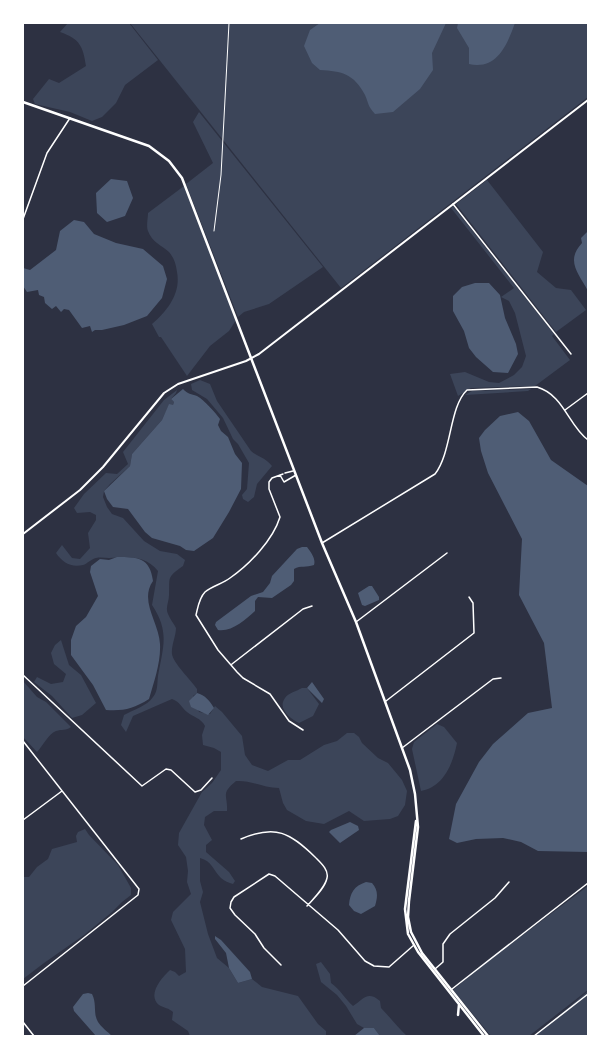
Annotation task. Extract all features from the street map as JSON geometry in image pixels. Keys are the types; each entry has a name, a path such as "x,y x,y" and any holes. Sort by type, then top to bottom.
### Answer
{"main road":[{"path":"23,102 149,146 163,155 176,168 185,184 322,543 356,622 386,701 413,783 416,812 405,912 406,926 415,945 488,1036"},
{"path":"415,945 435,969 458,1004 484,1036"},
{"path":"458,1004 458,1015"}],"street":[{"path":"23,534 80,490 103,468 164,393 178,384 252,358 588,100"},
{"path":"23,219 47,153 70,118"},
{"path":"453,204 571,354"},
{"path":"322,543 435,474 443,461 460,399 468,390 537,387 552,395 565,410 571,422 581,435 588,440"},
{"path":"565,410 588,393"},
{"path":"295,470 272,478 269,482 269,489 280,517 271,535 258,552 241,569 230,578 205,592 200,601 196,615 218,650 243,678 270,694 289,721 303,730"},
{"path":"280,475 281,479 286,482 297,475"},
{"path":"356,622 447,553"},
{"path":"386,701 474,633 473,603 469,597"},
{"path":"232,664 303,609 312,606"},
{"path":"23,675 142,786 166,769 171,770 195,792 200,790 212,778"},
{"path":"402,748 493,679 501,678"},
{"path":"23,741 139,889 138,895 23,986"},
{"path":"23,820 62,791"},
{"path":"241,839 263,832 286,834 299,841 325,867 328,877 324,885 308,906"},
{"path":"281,965 264,948 255,934 235,915 230,908 234,897 269,874 275,876 308,906 338,930 365,961 374,966 389,967 415,945"},
{"path":"435,969 443,962 443,944 450,934 495,898 509,882"},
{"path":"450,990 588,883"},
{"path":"534,1036 588,994"},
{"path":"23,1022 34,1036"}],"lane":[{"path":"214,231 222,175 229,23"}],"shaded area":[{"path":"68,23 129,23 158,60 125,85 116,103 102,117 92,121 70,112 35,104 33,99 49,79 59,83 86,66 82,48 79,44 72,37 60,32"},
{"path":"130,23 588,23 588,97 341,288"},
{"path":"320,23 446,23 432,53 433,70 420,89 393,112 375,114 369,106 361,88 352,78 335,71 320,70 312,63 304,46 310,30"},
{"path":"458,23 515,23 500,54 487,63 479,65 469,64 469,48 457,28"},
{"path":"199,112 323,267 269,304 244,312 238,317 186,184 213,163 193,122"},
{"path":"111,179 127,181 133,198 125,216 107,222 97,213 96,193"},
{"path":"487,180 543,252 537,272 556,288 571,290 586,310 556,332 456,204"},
{"path":"184,186 236,320 229,331 210,346 187,376 161,337 159,337 152,324 172,301 178,280 176,266 172,257 169,252 152,238 147,227 148,213"},
{"path":"453,206 554,334 552,336 570,360 535,386 471,388 458,396 450,374 465,372 489,382 499,383 514,375 522,367 526,356 515,313 509,301 501,297 514,288 451,208"},
{"path":"74,220 84,222 94,234 116,243 143,249 163,266 167,279 162,298 147,316 124,325 95,330 92,332 90,326 82,328 69,310 64,309 61,312 56,306 52,309 45,303 44,297 39,295 38,290 27,292 23,286 23,268 30,270 56,250 60,231"},
{"path":"588,231 588,291 575,267 574,256 582,243 581,238"},
{"path":"475,283 489,283 500,295 505,318 516,344 518,354 508,373 493,372 476,357 469,348 464,331 453,311 453,296 462,287"},
{"path":"200,380 210,384 217,401 251,451 272,466 257,484 254,497 248,502 243,499 242,495 247,489 249,463 238,444 233,439 223,418 207,399 192,390 191,384"},
{"path":"183,389 200,398 218,416 220,419 218,425 221,431 228,437 235,454 242,463 241,489 229,512 213,538 194,551 186,550 180,546 152,538 145,532 128,509 113,507 107,499 104,491 130,466 132,454 162,420 169,404 173,405 174,402 171,399"},
{"path":"531,389 528,391 465,395 472,391"},
{"path":"177,390 171,399 174,402 173,405 169,405 162,420 132,454 130,466 110,484 104,491 103,497 112,514 123,518 144,541 160,551 177,554 185,560 183,566 170,578 167,612 176,628 172,651 173,658 197,689 197,693 193,696 199,712 210,714 215,706 242,736 245,755 252,765 268,771 288,760 300,760 324,745 337,741 347,733 354,733 378,758 388,763 402,780 407,791 405,805 398,816 390,819 364,821 349,811 324,824 306,821 287,810 283,803 279,788 236,781 226,792 227,811 214,811 205,817 204,825 212,840 206,845 206,852 229,872 235,881 233,884 224,880 207,861 200,858 200,881 203,892 200,902 208,934 217,958 229,968 238,983 252,979 262,987 298,996 318,1024 326,1031 326,1036 190,1036 188,1031 172,1020 173,1012 159,1005 154,996 159,982 170,970 179,976 186,972 185,949 171,920 173,912 191,894 187,882 188,871 186,857 178,845 179,833 202,792 212,783 221,770 221,752 203,745 202,735 205,726 203,723 172,699 133,716 126,732 121,725 124,715 147,703 155,695 157,690 164,640 161,623 152,605 158,571 147,562 129,557 92,559 86,564 75,566 64,562 56,553 62,545 72,558 80,559 90,548 88,533 96,520 96,515 90,512 77,513 74,508 84,494 106,473 117,474 128,464 123,452 164,400"},
{"path":"518,412 529,421 551,460 588,486 588,852 538,851 521,842 503,838 476,839 457,843 449,839 456,804 479,762 493,744 528,713 552,708 544,643 519,595 522,539 488,473 481,451 479,438 500,416"},
{"path":"307,547 310,551 314,558 314,565 294,569 294,581 291,585 272,598 258,597 255,601 255,611 247,618 238,625 228,629 218,630 215,625 216,622 251,596 263,592 270,583 272,576 297,549"},
{"path":"117,557 136,558 146,563 149,567 153,581 149,589 149,604 159,636 160,651 157,672 149,699 128,709 106,710 93,685 71,655 71,640 76,626 86,617 98,596 90,572 91,566 100,559 109,560"},
{"path":"369,586 372,586 379,597 379,600 365,606 362,605 358,593"},
{"path":"61,640 69,665 81,675 96,703 82,715 72,718 52,696 34,682 37,677 51,684 63,682 66,674 54,664 51,653 55,645"},
{"path":"23,681 37,697 46,702 71,727 58,730 53,733 48,737 37,752 23,737"},
{"path":"312,682 324,699 322,703 307,688"},
{"path":"302,688 307,688 319,704 313,716 299,723 286,713 283,702 288,695"},
{"path":"197,693 207,699 214,708 208,715 191,707 189,701"},
{"path":"437,724 444,727 457,743 453,758 446,773 436,785 421,791 412,749 414,742"},
{"path":"350,822 358,826 359,830 340,843 329,832 331,830"},
{"path":"85,829 118,865 131,888 131,895 84,935 23,979 23,877 29,877 37,867 48,859 52,849 77,842 76,836 78,832"},
{"path":"366,882 372,883 374,886 377,893 377,899 375,906 361,914 354,911 349,905 353,890"},
{"path":"588,886 588,990 529,1036 491,1036 453,990 480,967"},
{"path":"215,936 221,940 250,972 252,979 238,983 229,968 226,953 215,939"},
{"path":"321,962 330,974 331,983 353,1006 365,997 372,996 376,998 380,1001 381,1008 407,1036 380,1036 374,1028 364,1028 357,1024 337,995 321,982 316,964"},
{"path":"588,991 588,1036 535,1036"},
{"path":"83,994 92,994 98,1022 112,1036 96,1036 74,1011 73,1007"},
{"path":"364,1028 374,1028 380,1036 354,1036"}]}
